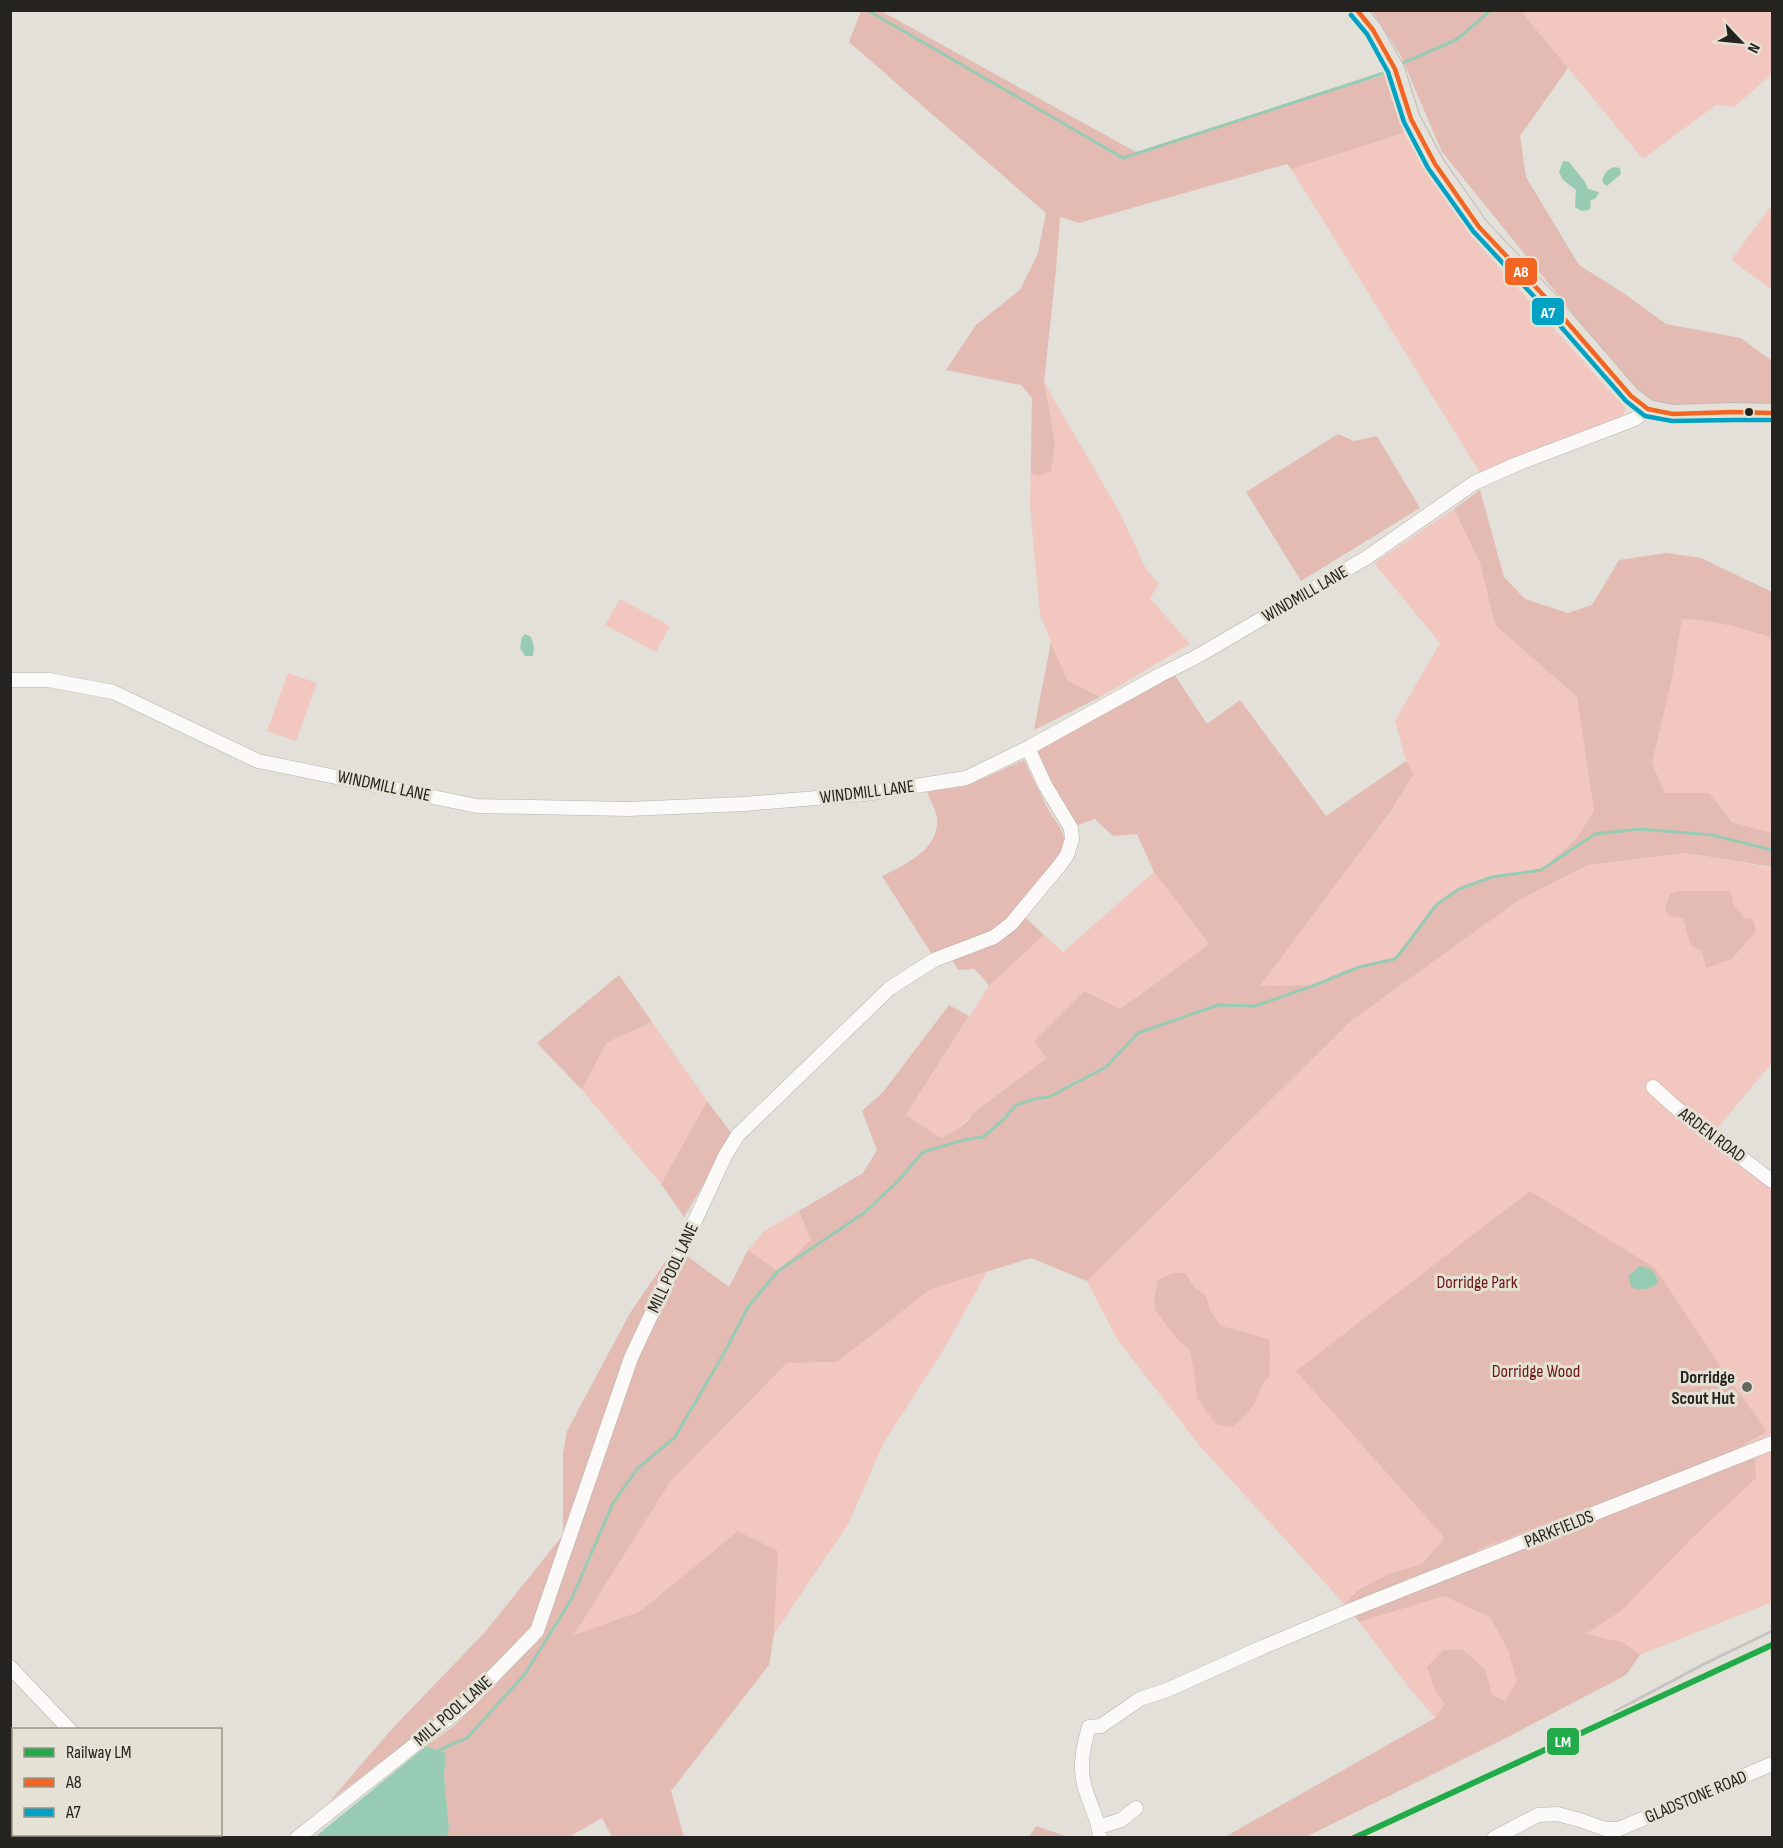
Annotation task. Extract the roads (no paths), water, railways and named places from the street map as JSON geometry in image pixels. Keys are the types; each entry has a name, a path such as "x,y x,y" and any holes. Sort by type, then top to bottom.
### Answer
{"main road":[{"path":"1357,10 1373,30 1395,69 1411,119 1435,164 1479,227 1547,299 1631,396 1648,409 1683,414 1773,413"}],"street":[{"name":"WINDMILL LANE","path":"10,680 49,680 113,692 258,761 477,806 628,809 744,804 865,794 966,778 1028,748 1196,657 1366,558 1474,483 1635,419 1648,409"},
{"name":"MILL POOL LANE","path":"297,1838 465,1706 537,1631 631,1358 726,1154 738,1135 890,988 934,960 1002,932 1067,855 1072,839 1071,828 1045,784 1028,748"},
{"name":"ARDEN ROAD","path":"1653,1087 1675,1107 1773,1181"},
{"name":"PARKFIELDS","path":"1099,1832 1096,1814 1087,1795 1081,1768 1083,1746 1089,1727 1101,1726 1137,1701 1351,1610 1770,1444"},
{"path":"10,1666 68,1728"},
{"name":"GLADSTONE ROAD","path":"1620,1833 1773,1764"},
{"path":"1099,1832 1121,1820 1136,1808"},
{"path":"1494,1838 1538,1815 1557,1814 1620,1833"}],"waterway":[{"path":"867,10 1123,158 1384,73"},
{"path":"1403,63 1456,40 1491,10"},
{"path":"439,1750 467,1738 525,1674 572,1598 613,1503 638,1468 675,1437 748,1307 778,1271 864,1213 896,1183 923,1152 983,1137 1016,1105 1049,1097 1106,1067 1138,1033 1218,1005 1255,1006 1359,967 1395,959 1436,905 1459,889 1492,877 1541,870 1595,834 1640,829 1712,835 1772,850"}],"railway":[{"path":"1614,1712 1772,1631"}],"rail line":[{"name":"LM","path":"1354,1838 1772,1645"}],"place":[{"name":"Dorridge Scout Hut","path":"1747,1387"}],"park label":[{"name":"Dorridge Park","path":"1477,1282"},
{"name":"Dorridge Wood","path":"1536,1371"}]}
